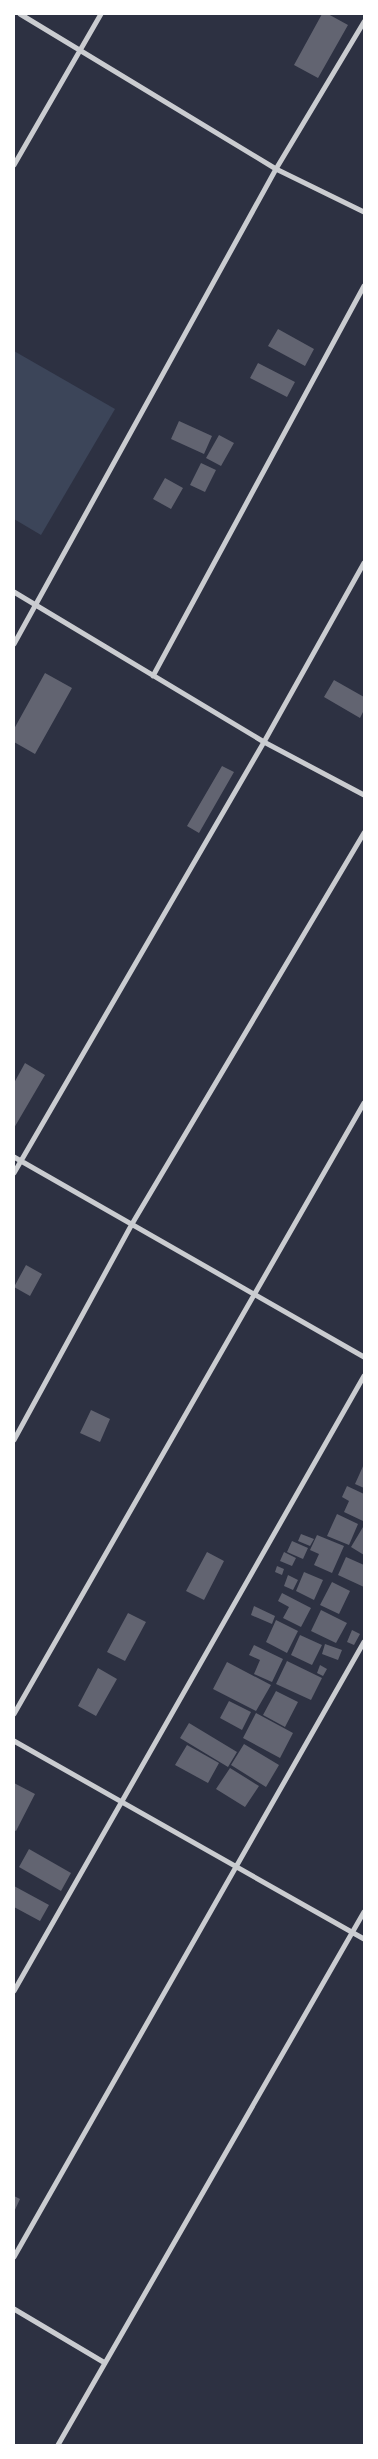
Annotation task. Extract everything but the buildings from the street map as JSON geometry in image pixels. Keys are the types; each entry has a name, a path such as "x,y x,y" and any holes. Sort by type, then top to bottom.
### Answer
{"street":[{"path":"20,14 276,169 364,212"},
{"path":"14,165 101,14"},
{"path":"14,644 276,169 364,22"},
{"path":"153,676 364,286"},
{"path":"14,1173 264,742 364,563"},
{"path":"14,592 264,742 364,795"},
{"path":"14,1440 132,1224 364,833"},
{"path":"14,1714 254,1292 364,1103"},
{"path":"14,1157 254,1292 364,1357"},
{"path":"14,1991 364,1376"},
{"path":"14,2256 237,1868 364,1642"},
{"path":"14,1741 364,1939"},
{"path":"58,2445 364,1912"},
{"path":"14,2309 105,2363"}],"shaded area":[{"path":"14,351 115,409 41,535 14,519"}]}
